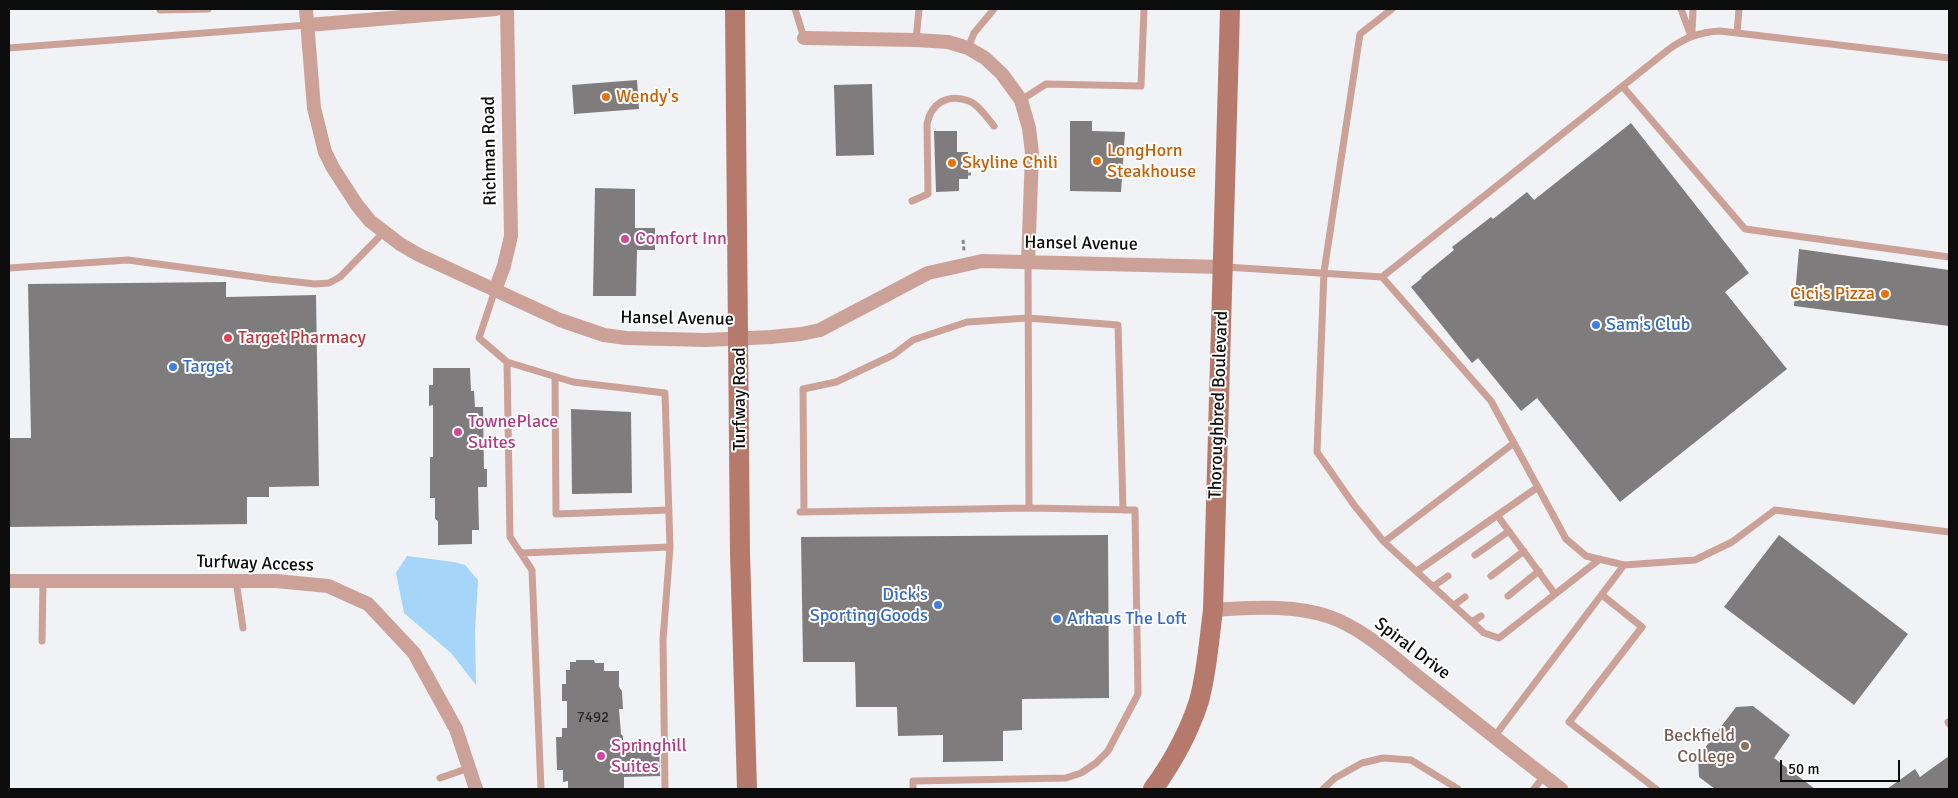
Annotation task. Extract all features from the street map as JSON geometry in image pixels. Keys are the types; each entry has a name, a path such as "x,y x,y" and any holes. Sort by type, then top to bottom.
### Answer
{"main road":[{"name":"Turfway Road","path":"735,9 741,562 746,789"},
{"name":"Thoroughbred Boulevard","path":"1153,789 1164,774 1184,738 1198,701 1206,667 1213,610 1230,9"}],"street":[{"name":"Hansel Avenue","path":"306,9 314,108 325,152 357,205 370,221 420,255 560,320 604,336 626,338 739,339 801,334 820,330 897,288 936,271 982,261 1223,267"},
{"path":"308,25 496,9"},
{"name":"Richman Road","path":"495,290 504,266 511,236 507,9"},
{"path":"804,38 948,42 968,48 985,58 1002,74 1021,100 1029,128 1032,153 1028,262"},
{"name":"Turfway Access","path":"9,582 276,581 328,586 368,604 414,653 456,729 476,789"},
{"name":"Spiral Drive","path":"1213,610 1253,608 1295,609 1330,617 1347,624 1386,651 1562,789"}],"lane":[{"path":"160,10 208,9"},
{"path":"795,9 804,38"},
{"path":"916,40 919,9"},
{"path":"968,48 974,33 994,9"},
{"path":"1021,100 1046,84 1141,86 1144,9"},
{"path":"1392,9 1360,34 1324,272 1317,452 1354,505 1384,542 1417,570 1484,633 1499,638 1600,559"},
{"path":"1681,9 1691,36"},
{"path":"1691,36 1694,9"},
{"path":"1737,33 1739,9"},
{"path":"9,48 308,25"},
{"path":"1223,267 1382,276 1681,41 1705,31 1737,33 1949,58"},
{"path":"1623,87 1745,229 1949,256"},
{"path":"912,201 928,194 927,124 929,114 935,105 943,100 969,101 982,111 994,126"},
{"path":"9,268 128,260 241,276 315,284 329,283 340,277 384,232"},
{"path":"1028,262 1028,508"},
{"path":"1382,276 1491,401 1566,539 1586,556 1624,565 1695,560 1732,542 1775,510 1949,532"},
{"path":"495,290 479,338 507,362 573,382 664,393 670,547 663,640 665,789"},
{"path":"913,789 913,781 1066,778 1081,773 1096,764 1108,751 1138,694 1135,510 1123,510 1028,508 802,512 803,389 836,382 893,355 913,340 967,322 1028,318 1118,325 1123,510"},
{"path":"507,362 510,537 532,570 541,789"},
{"path":"555,377 556,514 669,510"},
{"path":"1384,542 1514,443"},
{"path":"1417,570 1538,487"},
{"path":"1497,515 1556,594"},
{"path":"1475,556 1508,531"},
{"path":"521,553 670,547"},
{"path":"1491,576 1524,552"},
{"path":"1494,737 1624,565"},
{"path":"1508,596 1539,571"},
{"path":"1434,586 1448,576"},
{"path":"236,581 243,628"},
{"path":"42,641 43,582"},
{"path":"1602,595 1642,626 1569,722 1656,789"},
{"path":"1454,605 1465,597"},
{"path":"1472,622 1481,616"},
{"path":"1324,789 1335,778 1362,763 1383,758 1411,760 1458,789"},
{"path":"440,778 469,768"},
{"path":"1534,789 1544,776"}],"path":[{"path":"963,240 964,252"}],"water":[{"path":"407,556 465,565 478,580 475,631 476,685 451,653 404,613 396,573"}],"building":[{"name":"Wendy's","path":"637,80 639,109 574,114 572,85"},
{"path":"872,84 874,155 836,156 834,85"},
{"name":"LongHorn Steakhouse","path":"1070,121 1092,121 1092,131 1125,132 1121,192 1070,191"},
{"name":"Sam's Club","path":"1631,123 1749,273 1725,292 1787,369 1620,502 1537,398 1521,411 1478,358 1472,363 1411,287 1454,250 1452,247 1491,217 1493,219 1527,192 1534,200"},
{"name":"Skyline Chili","path":"934,131 957,131 957,152 968,152 968,179 959,179 959,191 936,192"},
{"name":"Comfort Inn","path":"595,188 635,189 635,228 655,228 655,250 637,250 636,296 593,296"},
{"path":"1799,249 1949,270 1949,326 1794,306"},
{"name":"Target","path":"226,282 226,297 316,295 319,486 269,487 269,497 247,497 247,524 9,527 9,438 31,438 28,284"},
{"name":"TownePlace Suites","path":"433,368 470,368 471,391 474,391 475,407 483,407 484,469 487,469 487,487 478,487 479,530 472,530 472,544 438,545 438,521 435,519 435,498 430,498 430,457 433,457 433,405 429,406 429,385 433,385"},
{"path":"571,409 631,412 632,493 572,494"},
{"path":"1108,535 1109,698 1022,699 1022,730 1003,731 1003,761 943,762 943,735 898,736 897,707 856,707 855,662 803,662 801,537"},
{"path":"1779,535 1908,634 1854,705 1724,607"},
{"path":"576,660 594,660 595,663 604,663 604,671 619,671 619,687 622,691 623,709 619,709 623,744 659,743 660,776 624,777 624,788 621,789 568,789 568,781 563,782 563,770 557,770 556,737 562,737 562,728 567,728 567,701 562,701 562,684 566,684 566,670 570,670 570,662 576,662"},
{"name":"Beckfield College","path":"1753,706 1790,735 1774,758 1815,789 1715,789 1699,777 1698,757 1736,707"},
{"path":"1949,756 1949,789 1887,789 1915,769 1920,777"}],"place":[{"name":"Wendy's","path":"606,97"},
{"name":"LongHorn Steakhouse","path":"1097,161"},
{"name":"Skyline Chili","path":"952,163"},
{"name":"Comfort Inn","path":"625,239"},
{"name":"Cici's Pizza","path":"1885,294"},
{"name":"Sam's Club","path":"1596,325"},
{"name":"Target Pharmacy","path":"228,338"},
{"name":"Target","path":"173,367"},
{"name":"TownePlace Suites","path":"458,432"},
{"name":"Dick's Sporting Goods","path":"938,605"},
{"name":"Arhaus The Loft","path":"1057,619"},
{"name":"Beckfield College","path":"1745,746"},
{"name":"Springhill Suites","path":"601,756"}]}
